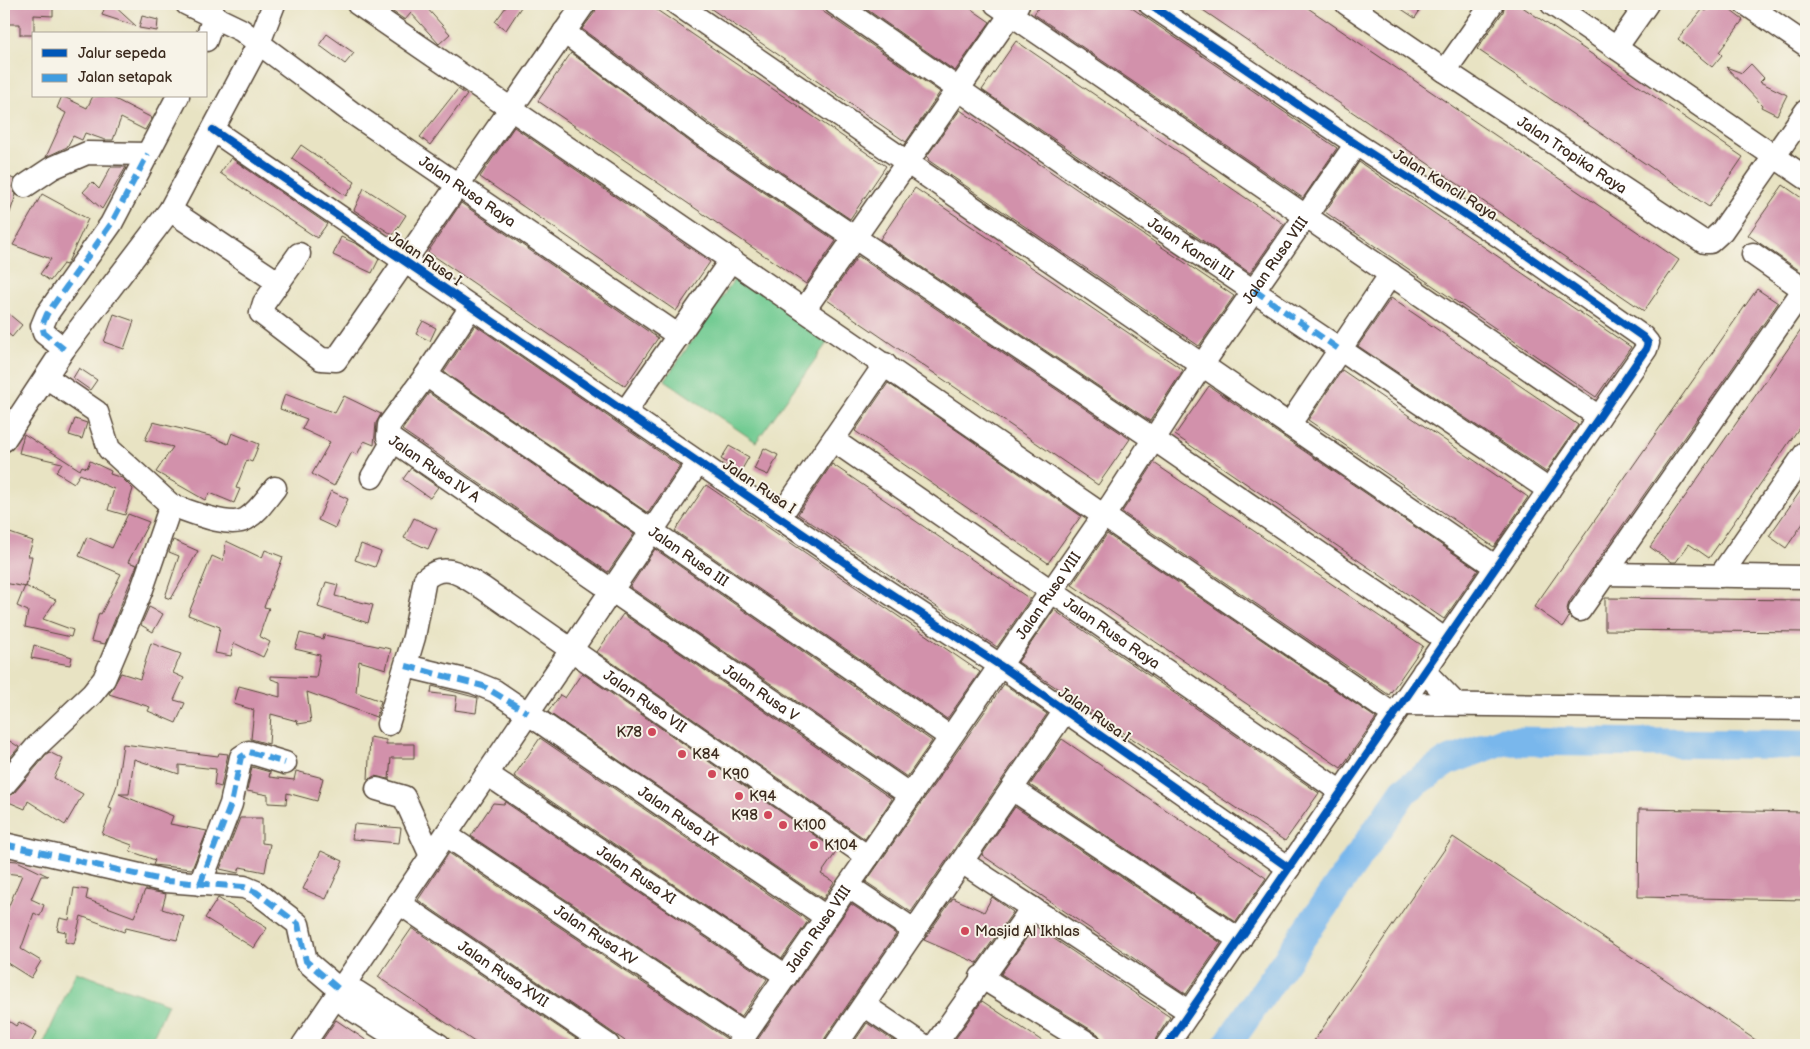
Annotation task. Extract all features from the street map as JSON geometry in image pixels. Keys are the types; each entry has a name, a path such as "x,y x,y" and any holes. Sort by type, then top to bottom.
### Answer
{"street":[{"path":"4,440 64,349 170,210 213,130 250,37 274,4"},
{"path":"358,4 1103,515 1398,710 1456,704 1806,709"},
{"path":"299,254 260,308 262,316 321,359 334,361 340,357 584,4"},
{"path":"677,4 1496,567"},
{"name":"Jalan Kancil III","path":"836,4 960,88 1102,189 1549,490"},
{"name":"Jalan Kancil Raya","path":"1150,4 1356,144 1499,236 1646,340 1646,349 1599,417"},
{"name":"Jalan Tropika Raya","path":"1347,4 1704,242 1710,242 1722,231 1775,156"},
{"path":"1445,71 1492,4"},
{"path":"1552,4 1806,178"},
{"path":"1616,48 1647,4"},
{"path":"1746,4 1806,45"},
{"path":"804,310 960,88 1009,7 1306,216 1599,417 1167,1045"},
{"path":"204,10 205,32"},
{"name":"Jalan Rusa Raya","path":"204,10 250,37 351,112 457,186 679,336"},
{"path":"564,32 701,134 1155,440 1446,640"},
{"path":"64,349 44,333 42,326 47,314 111,224 177,98"},
{"path":"1775,156 1806,111"},
{"name":"Jalan Rusa I","path":"213,130 779,518 999,665 1289,868"},
{"name":"Jalan Rusa VIII","path":"742,1040 1155,440 1202,365 1356,144"},
{"path":"24,186 52,168 87,153 148,154"},
{"path":"170,210 279,283"},
{"path":"1580,610 1805,290 1753,254"},
{"path":"625,412 731,260"},
{"path":"1289,425 1391,274"},
{"name":"Jalan Rusa IV A","path":"471,307 426,375 389,425 388,437 612,590"},
{"path":"779,518 885,364"},
{"name":"Jalan Rusa III","path":"426,375 950,737"},
{"path":"46,377 97,412 109,449 171,505 225,522 237,523 246,520 257,511 275,488"},
{"name":"Jalan Rusa Raya","path":"833,440 1341,792"},
{"path":"372,477 393,441"},
{"path":"1720,576 1806,452"},
{"path":"302,1045 698,462"},
{"path":"4,785 37,746 92,694 104,679 142,589 171,505"},
{"name":"Jalan Rusa VII","path":"406,666 425,578 432,572 444,569 452,570 483,588 570,651 868,857"},
{"path":"1604,574 1806,577"},
{"name":"Jalan Rusa V","path":"612,590 910,795"},
{"path":"388,724 406,666"},
{"name":"Jalan Rusa IX","path":"406,666 484,686 528,713 826,917"},
{"path":"1424,671 1456,704"},
{"path":"836,1045 1065,711"},
{"path":"200,884 231,804 241,757 244,753 249,752 285,763"},
{"name":"Jalan Rusa XI","path":"487,774 786,976"},
{"path":"377,789 404,797 431,856"},
{"path":"1012,789 1240,940"},
{"name":"Jalan Rusa XV","path":"446,835 742,1040"},
{"path":"4,844 166,880 244,887 256,892 298,924 301,930 303,954 306,961 340,990 348,1006 408,1045"},
{"path":"962,862 1190,1012"},
{"path":"848,886 914,931"},
{"name":"Jalan Rusa XVII","path":"399,903 608,1045"},
{"path":"935,1045 981,977 1032,908"},
{"path":"981,977 1091,1045"},
{"path":"340,990 357,992 439,1045"},
{"path":"864,1005 923,1045"}],"green space":[{"path":"736,277 832,336 756,442 665,380"},
{"path":"76,972 168,1004 149,1045 43,1045"}],"building":[{"path":"4,4 53,4 53,16 34,15 34,32 32,32 32,35 20,35 20,24 4,24"},
{"path":"106,4 112,4 136,26 102,15"},
{"path":"381,4 418,4 422,8 425,6 450,34 439,44 411,13 405,20"},
{"path":"508,4 523,4 506,30 495,22"},
{"path":"597,4 648,4 886,166 850,219 709,123 582,29 595,12"},
{"path":"704,4 812,4 940,92 906,142"},
{"path":"859,4 964,4 990,22 955,71"},
{"path":"1041,4 1126,4 1337,148 1303,198 1034,14"},
{"path":"1194,4 1302,4 1679,260 1644,311"},
{"path":"1394,4 1424,4 1415,18"},
{"path":"1505,4 1518,4 1743,157 1709,207 1477,49 1503,12"},
{"path":"1712,4 1722,4 1743,20 1719,52 1722,55 1712,67 1678,39 1703,9 1706,11"},
{"path":"142,16 158,20 157,31 139,28"},
{"path":"327,34 354,53 345,64 319,45"},
{"path":"1016,41 1284,224 1250,273 982,90"},
{"path":"571,53 694,145 836,241 806,284 538,101"},
{"path":"1751,64 1764,78 1760,82 1787,95 1777,115 1761,107 1762,105 1726,67 1742,73"},
{"path":"458,89 467,95 430,145 420,137"},
{"path":"61,98 66,98 87,108 92,98 113,98 152,118 145,130 121,118 113,140 105,140 85,133 82,140 73,136 67,147 46,157 66,113 57,108"},
{"path":"960,110 1234,296 1199,346 928,160 927,156"},
{"path":"514,127 710,262 676,311 480,177"},
{"path":"301,145 355,182 346,196 292,158"},
{"path":"231,158 327,224 317,238 220,173"},
{"path":"1359,162 1631,347 1596,397 1325,212"},
{"path":"111,167 126,167 102,209 83,192 92,182 99,189"},
{"path":"4,175 14,179 12,187 16,195 6,224 4,224"},
{"path":"1783,185 1806,201 1806,275 1748,235"},
{"path":"364,188 406,215 393,235 354,210"},
{"path":"915,188 1183,370 1150,421 880,239"},
{"path":"42,194 88,219 68,262 66,265 63,264 50,281 40,274 51,259 13,245"},
{"path":"461,203 658,338 625,386 428,252"},
{"path":"341,237 357,244 379,259 372,273 333,255"},
{"path":"858,256 1130,439 1098,485 827,300"},
{"path":"1757,289 1778,303 1569,602 1567,609 1569,617 1563,627 1534,607"},
{"path":"1391,298 1578,425 1546,472 1358,346"},
{"path":"4,310 22,325 12,337 4,330"},
{"path":"114,314 134,321 124,349 104,342"},
{"path":"423,321 436,328 430,341 416,334"},
{"path":"1806,323 1806,418 1709,558 1689,544 1676,562 1671,562 1650,547"},
{"path":"475,325 680,466 648,513 444,372"},
{"path":"79,368 97,380 90,390 73,378"},
{"path":"1342,370 1528,497 1494,547 1308,420"},
{"path":"888,383 1081,516 1048,563 855,431"},
{"path":"1209,386 1478,570 1444,619 1175,435"},
{"path":"429,393 634,534 608,572 402,430"},
{"path":"285,394 335,413 344,396 381,414 376,423 374,445 364,441 357,455 352,452 334,486 312,474 330,442 302,429 307,419 280,409"},
{"path":"75,419 87,423 82,439 69,435"},
{"path":"153,422 210,436 228,444 232,433 259,444 252,462 247,460 236,488 240,489 234,503 210,493 205,500 156,472 173,447 145,440"},
{"path":"24,434 80,470 82,466 87,468 90,461 111,471 110,474 122,478 133,489 125,515 108,510 114,489 80,474 74,483 56,472 62,463 19,453"},
{"path":"729,446 749,457 741,471 721,459"},
{"path":"764,448 778,455 768,475 754,469"},
{"path":"1154,463 1423,646 1389,695 1122,512"},
{"path":"832,464 1030,599 997,647 798,514"},
{"path":"411,468 438,487 430,498 403,479"},
{"path":"1806,483 1806,519 1786,548 1769,536"},
{"path":"706,485 980,672 947,719 675,531"},
{"path":"331,491 348,499 335,528 318,520"},
{"path":"128,514 149,522 128,562 137,565 105,644 91,641 99,613 101,614 121,574 79,556 87,537 112,548"},
{"path":"414,518 437,529 428,549 404,538"},
{"path":"4,531 33,541 28,556 32,556 26,587 4,583"},
{"path":"1107,534 1376,718 1341,768 1072,585"},
{"path":"173,540 198,551 171,599 165,597 179,556 169,552"},
{"path":"226,541 262,558 265,550 283,557 264,607 269,608 259,636 270,642 263,657 234,643 231,656 215,653 220,627 188,615 212,556 223,561"},
{"path":"361,544 381,552 375,567 355,560"},
{"path":"655,549 932,741 907,777 630,587"},
{"path":"326,582 338,585 335,596 373,605 368,623 318,607"},
{"path":"25,586 56,600 43,619 73,630 71,637 25,627 28,611 17,606"},
{"path":"1605,598 1806,600 1806,632 1605,630"},
{"path":"149,607 163,614 153,632 141,625"},
{"path":"1054,610 1319,793 1285,841 1018,662"},
{"path":"623,614 892,799 865,839 597,652"},
{"path":"300,633 323,639 324,635 391,649 386,669 359,661 356,692 381,701 376,717 307,692 311,722 298,724 297,721 271,714 269,744 251,739 254,710 234,704 239,686 280,697 280,682 271,679 271,676 316,678 320,655 295,649"},
{"path":"151,643 181,654 173,673 184,678 174,700 185,703 176,723 148,711 150,707 109,694 121,673 140,679"},
{"path":"34,645 72,657 70,665 31,658"},
{"path":"582,673 837,851 821,874 834,882 823,899 548,712 560,695 565,698"},
{"path":"1004,684 1047,714 911,912 866,882"},
{"path":"432,686 478,698 476,713 455,710 457,696 431,693"},
{"path":"370,737 386,740 386,744 414,744 414,758 391,758 389,779 374,776 368,780"},
{"path":"540,738 808,921 782,958 514,776"},
{"path":"1062,739 1266,878 1236,922 1030,785"},
{"path":"8,740 19,747 4,765 4,747"},
{"path":"123,744 218,756 219,753 228,754 221,787 214,785 216,769 179,765 179,774 134,759 129,794 119,794 173,816 170,824 207,831 192,869 153,865 155,860 130,851 132,845 102,834 112,809 109,808 117,785"},
{"path":"49,752 63,759 54,778 83,794 65,825 28,801 25,809 4,800 4,798 14,793"},
{"path":"252,767 270,772 269,777 294,780 296,771 323,778 317,801 287,793 286,804 268,803 268,795 247,791"},
{"path":"505,802 767,979 741,1017 471,836 493,803 504,804"},
{"path":"1015,807 1221,943 1186,994 982,855"},
{"path":"1639,809 1806,812 1806,900 1638,897"},
{"path":"240,818 262,818 262,843 270,844 265,872 240,867 238,873 220,869"},
{"path":"354,824 401,828 399,843 352,839"},
{"path":"1453,837 1763,1045 1311,1045"},
{"path":"321,851 343,861 326,899 303,889"},
{"path":"449,853 727,1039 725,1045 631,1045 418,900"},
{"path":"7,860 17,861 48,876 41,876 31,899 44,905 40,916 34,913 21,949 41,961 31,978 4,961 4,917 22,875 5,873"},
{"path":"74,888 88,890 86,899 134,917 145,890 166,894 162,909 184,916 177,940 126,928 124,932 81,916 74,944 65,942 66,932 57,930 60,918 69,920"},
{"name":"Masjid Al Ikhlas","path":"992,897 1013,912 977,963 924,940 953,898 984,912"},
{"path":"218,898 267,928 254,948 205,918"},
{"path":"851,904 896,934 825,1038 823,1045 754,1045"},
{"path":"1035,926 1170,1017 1156,1038 1154,1045 1104,1045 1098,1034 1001,974"},
{"path":"412,928 585,1045 479,1045 378,977"},
{"path":"982,1001 1048,1045 951,1045"},
{"path":"4,1018 16,1026 19,1022 37,1032 30,1045 4,1045"},
{"path":"336,1020 373,1045 319,1045"},
{"path":"867,1023 900,1045 852,1045"}],"waterway":[{"path":"1227,1045 1404,791 1446,762 1502,741 1806,745"}],"marked path":[{"path":"64,349 44,333 42,326 47,314 111,224 148,154"},
{"path":"1254,290 1340,350"},
{"path":"406,666 483,686 528,713"},
{"path":"200,884 231,804 241,757 249,752 285,763"},
{"path":"4,844 166,881 244,887 256,892 298,924 306,961 340,990"}],"cycle path":[{"path":"1150,4 1356,144 1499,236 1643,337 1648,343 1646,349 1167,1045"},
{"path":"213,130 882,588 1007,670 1289,868"}],"place":[{"name":"K78","path":"652,732"},
{"name":"K84","path":"682,754"},
{"name":"K90","path":"712,774"},
{"name":"K94","path":"739,796"},
{"name":"K98","path":"768,815"},
{"name":"K100","path":"783,825"},
{"name":"K104","path":"814,845"},
{"name":"Masjid Al Ikhlas","path":"965,931"}]}
